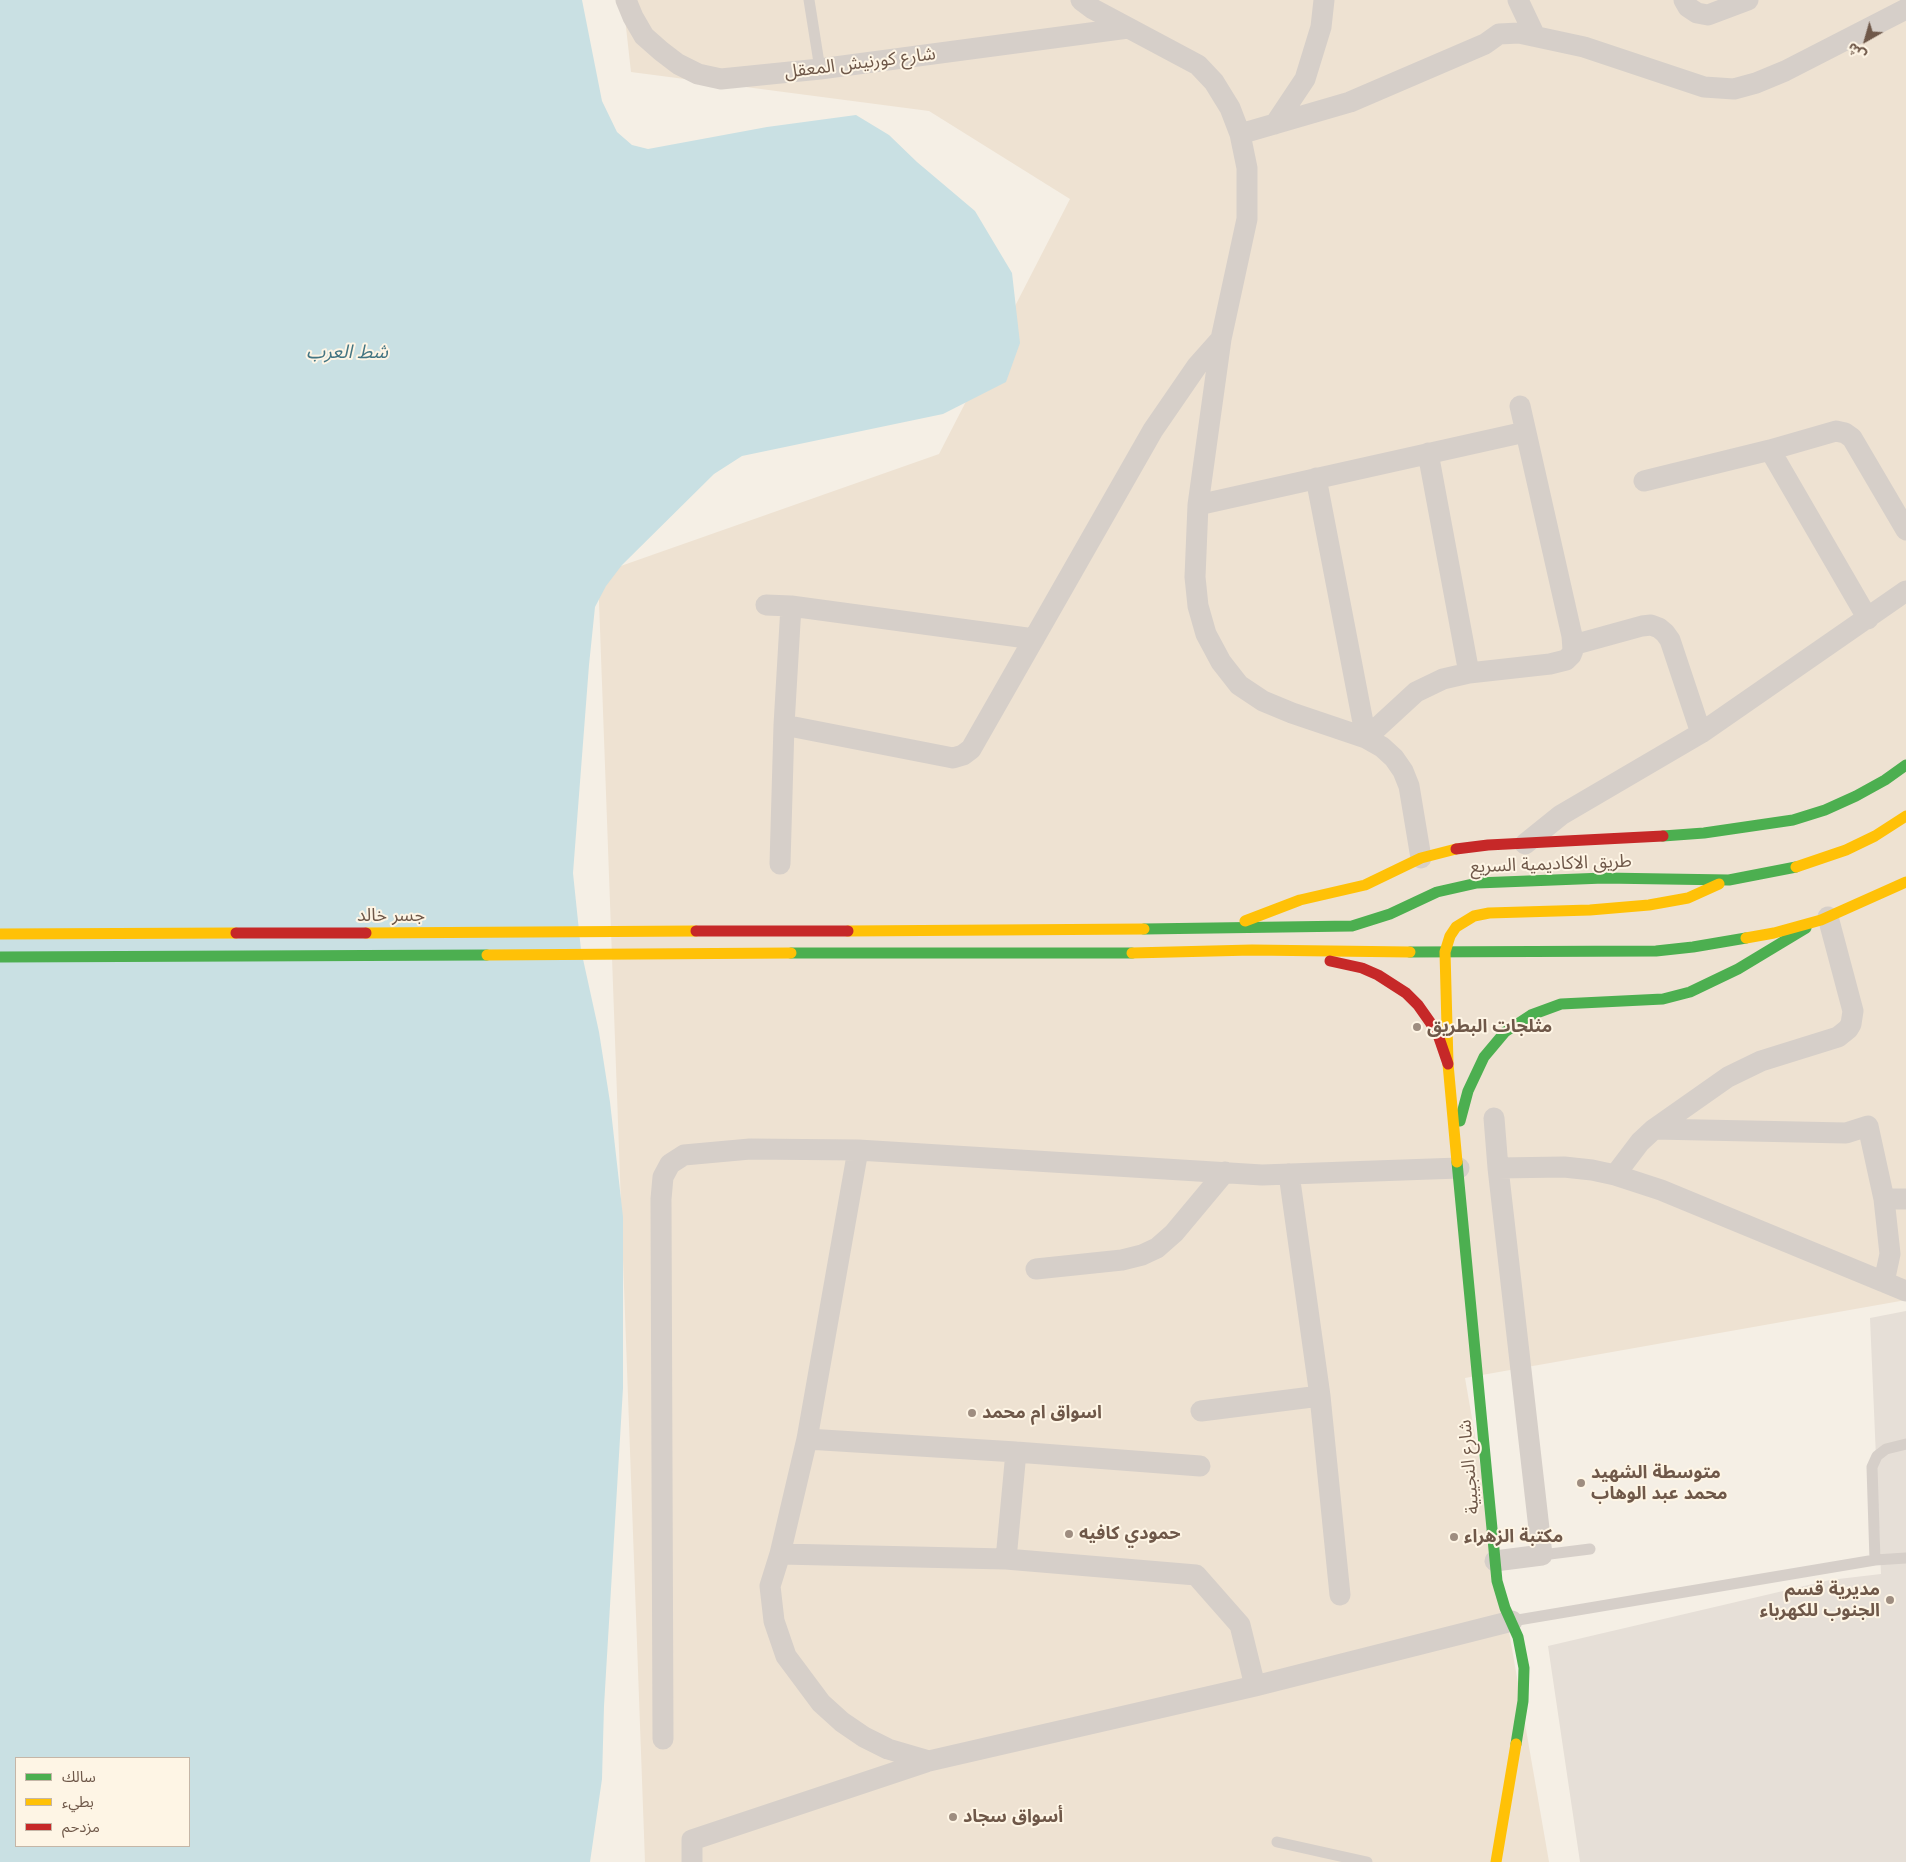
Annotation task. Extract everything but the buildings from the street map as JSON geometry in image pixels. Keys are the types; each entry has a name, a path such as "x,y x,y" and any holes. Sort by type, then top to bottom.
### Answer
{"main road":[{"path":"1232,928 1276,908 1300,900 1365,885 1421,858 1471,846 1704,833 1793,820 1825,810 1856,796 1885,780 1906,765"},
{"name":"طريق الاكاديمية السريع","path":"1102,930 1352,926 1390,914 1437,892 1477,883 1604,878 1729,880 1785,870 1816,861 1861,843 1906,816"},
{"path":"1448,1064 1445,952 1450,936 1456,927 1474,916 1489,913 1590,910 1649,905 1688,898 1729,880"},
{"path":"1458,1163 1462,1111 1476,1071 1494,1044 1517,1023 1546,1008 1561,1004 1663,999 1690,992 1738,969 1782,941 1825,919 1906,882"},
{"path":"0,957 782,953 1109,954 1252,950 1445,952 1656,951 1702,946 1774,933 1825,919"},
{"name":"جسر خالد","path":"0,934 1102,930"},
{"path":"1278,951 1362,968 1392,983 1418,1005 1428,1018 1437,1032 1448,1064"},
{"name":"شارع النجيبية","path":"1448,1064 1496,1581 1522,1652 1524,1685 1496,1862"}],"street":[{"name":"شارع كورنيش المعقل","path":"626,0 644,36 678,64 698,74 721,79 820,69 1128,28"},
{"path":"1275,124 1305,79 1321,27 1324,0"},
{"path":"1518,0 1535,36"},
{"path":"1684,0 1688,7 1697,13 1708,15 1748,0"},
{"path":"1090,3 1128,28 1198,65 1214,82 1230,108 1240,134 1247,168 1247,219 1221,339 1198,504 1195,578 1198,606 1206,634 1221,662 1239,685 1264,701 1292,713 1366,738 1388,752 1403,771 1409,786 1421,858"},
{"path":"1240,134 1350,102 1486,44 1499,34 1519,33 1535,36 1592,50 1704,87 1734,90 1785,71 1906,8"},
{"path":"784,726 944,757 953,758 963,755 971,749 1153,430 1197,366 1221,339"},
{"path":"1366,738 1416,692 1443,679 1469,673 1562,661 1571,655 1573,645 1520,406"},
{"path":"1644,481 1770,450 1836,431 1845,433 1852,438 1906,530"},
{"path":"1198,504 1526,432"},
{"path":"1770,450 1868,619"},
{"path":"1428,453 1469,673"},
{"path":"1316,478 1366,738"},
{"path":"1525,844 1562,814 1702,733 1906,591"},
{"path":"766,605 791,606 1034,639"},
{"path":"780,864 784,726 791,606"},
{"path":"1573,645 1642,626 1650,625 1659,628 1666,633 1670,640 1702,733"},
{"path":"1615,1175 1640,1142 1654,1129 1728,1077 1761,1061 1838,1037 1848,1029 1851,1024 1853,1011 1825,919"},
{"path":"1494,1118 1542,1555 1495,1561"},
{"path":"1654,1129 1846,1133 1868,1126 1884,1199 1890,1254 1884,1282"},
{"path":"663,1739 661,1199 663,1177 670,1164 684,1155 750,1149 858,1150 1262,1175 1458,1163"},
{"path":"858,1150 807,1439 780,1554 770,1586 774,1621 786,1656 821,1703 842,1722 864,1737 888,1749 929,1761"},
{"path":"1498,1168 1564,1167 1615,1175 1661,1190 1906,1291"},
{"path":"1036,1269 1122,1260 1142,1255 1157,1248 1174,1233 1224,1172"},
{"path":"1289,1174 1320,1396 1340,1594"},
{"path":"1884,1199 1906,1199"},
{"path":"1201,1411 1320,1396"},
{"path":"807,1439 1200,1466"},
{"path":"1006,1559 1016,1452"},
{"path":"780,1554 1006,1559 1196,1575 1240,1625 1255,1686"},
{"path":"692,1862 692,1840 929,1761 1255,1686 1512,1621"}],"lane":[{"path":"809,0 820,69"},
{"path":"1875,1560 1872,1467 1877,1456 1886,1448 1906,1444"},
{"path":"1542,1555 1590,1549"},
{"path":"1512,1621 1875,1560 1906,1558"},
{"path":"1277,1842 1367,1862"}],"shaded area":[{"path":"623,0 1906,0 1906,1300 1465,1378 1549,1862 645,1862 598,574 939,454 1070,199 929,111 631,72"},
{"path":"1906,1311 1906,1862 1580,1862 1548,1646 1830,1580 1881,1574 1870,1318"}],"water":[{"name":"شط العرب","path":"0,0 582,0 602,101 617,132 632,145 648,149 767,127 856,115 889,135 917,162 975,211 1012,273 1020,343 1006,382 943,414 742,456 714,474 622,565 606,586 595,607 573,873 581,950 599,1032 610,1102 623,1217 623,1388 604,1706 602,1779 590,1862 0,1862"}],"traffic: fast":[{"path":"1663,836 1704,833 1793,820 1825,810 1856,796 1885,780 1906,765"},
{"path":"1144,929 1352,926 1390,914 1437,892 1477,883 1604,878 1729,880 1796,867"},
{"path":"1460,1121 1468,1091 1484,1057 1505,1032 1531,1015 1561,1004 1663,999 1690,992 1738,969 1806,928"},
{"path":"1410,952 1656,951 1746,938"},
{"path":"791,953 1132,953"},
{"path":"0,957 487,955"},
{"path":"1457,1162 1497,1581 1505,1608 1518,1637 1524,1668 1523,1701 1516,1744"}],"traffic: slow":[{"path":"1796,867 1846,850 1875,836 1906,816"},
{"path":"1245,921 1300,900 1365,885 1421,858 1456,849"},
{"path":"1746,938 1774,933 1821,920 1906,882"},
{"path":"1445,952 1450,936 1456,927 1474,916 1489,913 1590,910 1649,905 1688,898 1719,884"},
{"path":"848,931 1144,929"},
{"path":"366,933 696,931"},
{"path":"0,934 236,933"},
{"path":"1132,953 1252,950 1410,952"},
{"path":"1445,952 1448,1064 1457,1162"},
{"path":"487,955 791,953"},
{"path":"1496,1862 1516,1744"}],"traffic: jam":[{"path":"1456,849 1488,845 1663,836"},
{"path":"696,931 848,931"},
{"path":"236,933 366,933"},
{"path":"1330,961 1362,968 1378,975 1406,993 1418,1005 1437,1032 1448,1064"}],"place":[{"name":"مثلجات البطريق","path":"1417,1027"},
{"name":"اسواق ام محمد","path":"972,1413"},
{"name":"متوسطة الشهيد محمد عبد الوهاب","path":"1581,1483"},
{"name":"حمودي كافيه","path":"1069,1534"},
{"name":"مكتبة الزهراء","path":"1454,1537"},
{"name":"مديرية قسم الجنوب للكهرباء","path":"1890,1600"},
{"name":"أسواق سجاد","path":"953,1817"}]}
